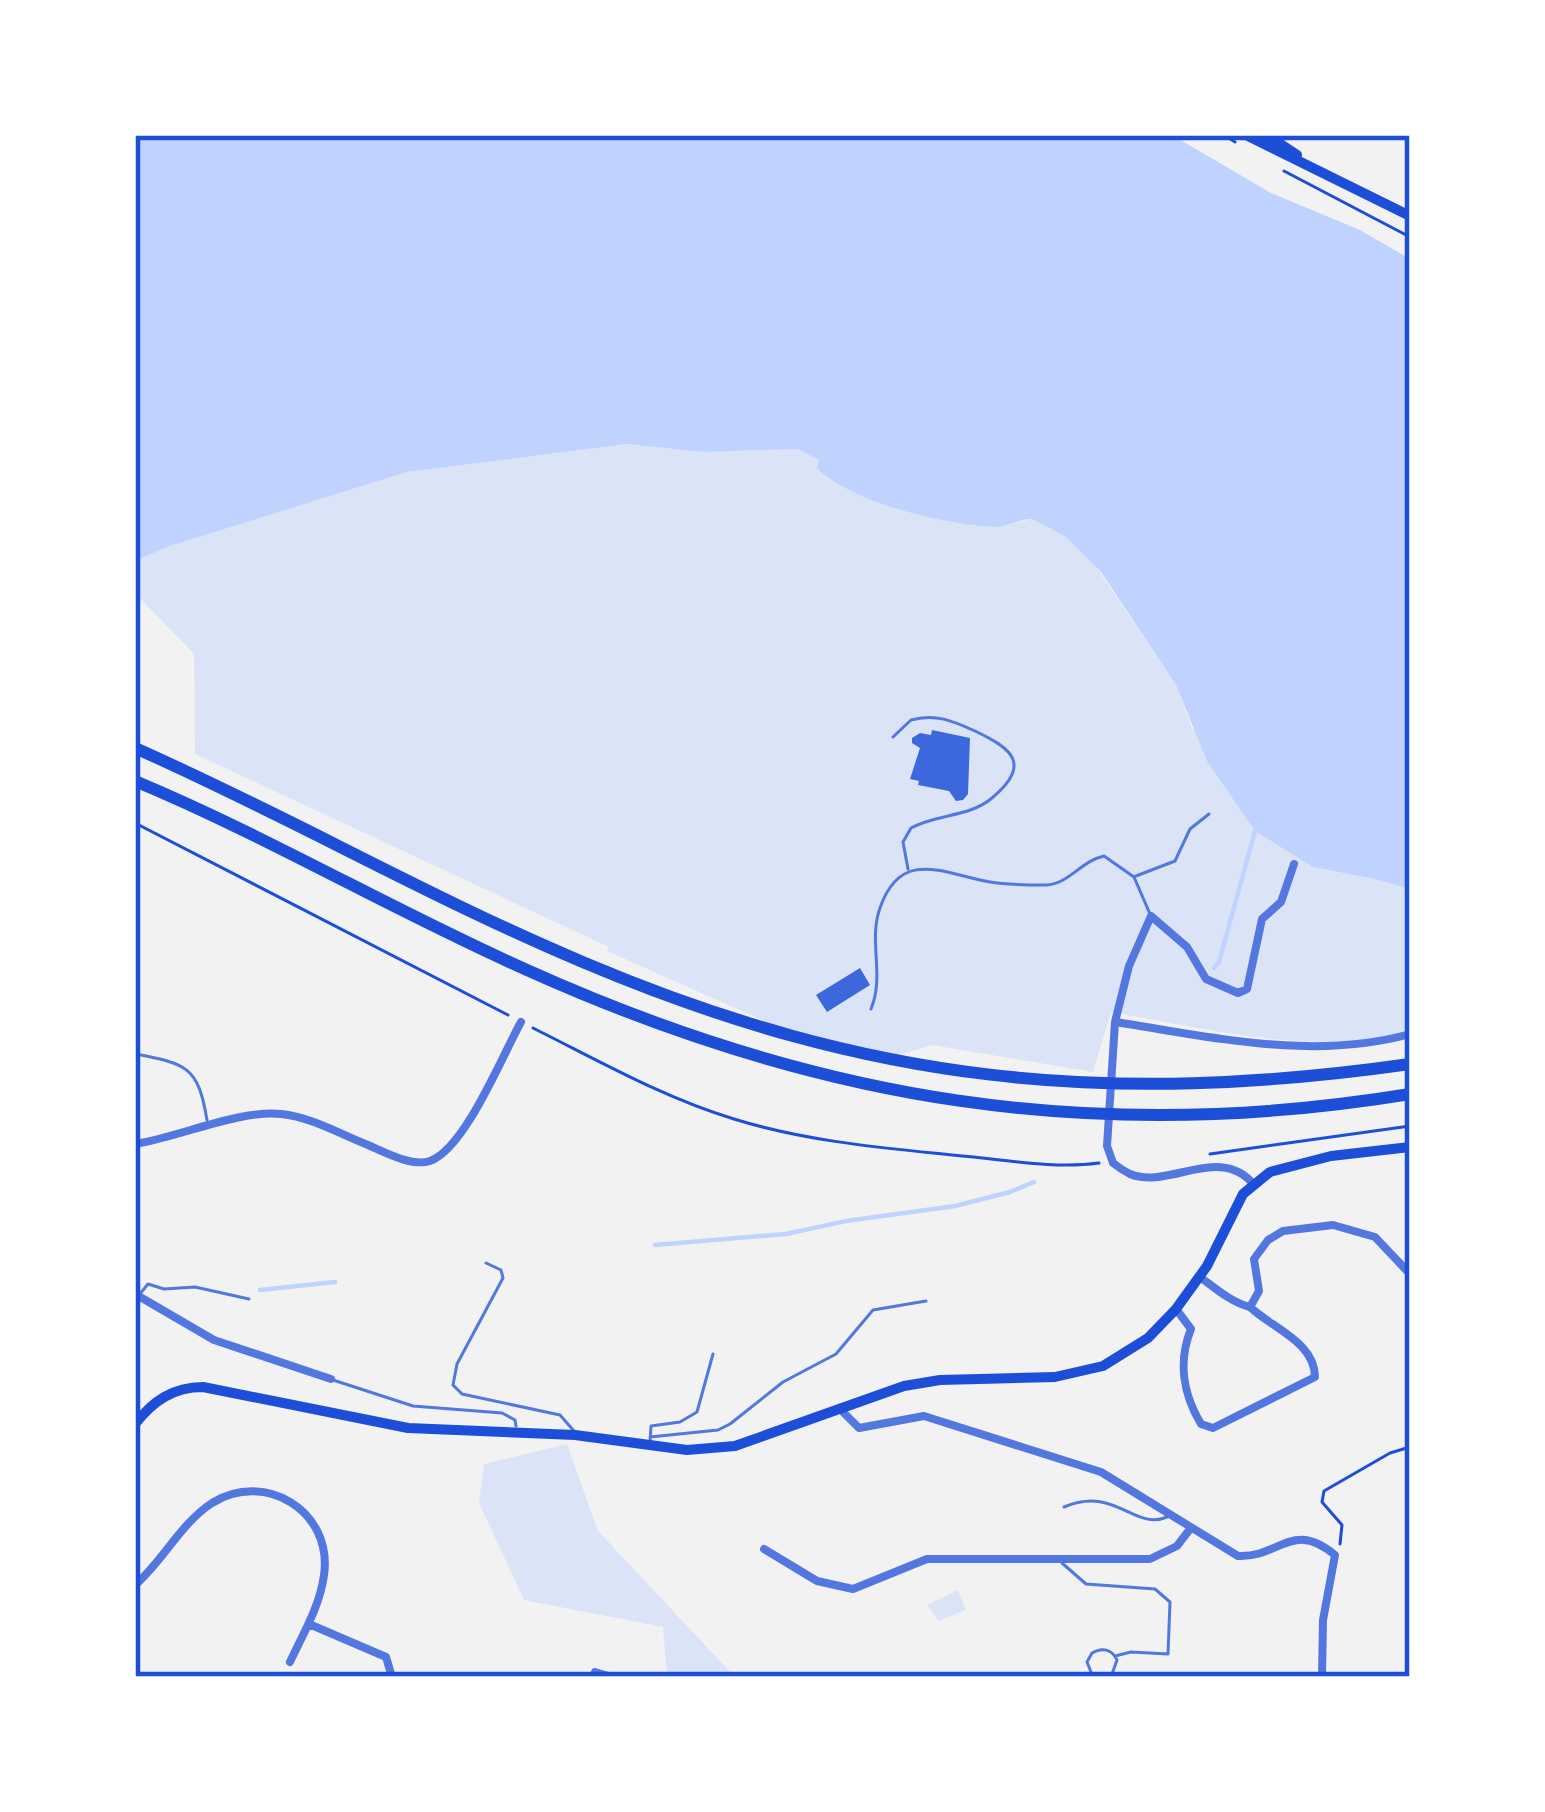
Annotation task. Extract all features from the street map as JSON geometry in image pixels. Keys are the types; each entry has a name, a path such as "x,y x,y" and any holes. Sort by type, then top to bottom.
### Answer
{"highway":[{"path":"135,748 582,962 698,1008 806,1041 957,1072 1119,1085 1251,1082 1410,1064"},
{"path":"135,781 539,976 688,1037 798,1071 955,1102 1076,1114 1203,1116 1410,1096"}],"main road":[{"path":"1267,135 1320,170 1410,217"},
{"path":"1244,140 1320,170"},
{"path":"135,1424 164,1396 192,1387 230,1390 372,1424 650,1441 688,1450 736,1446 891,1389 940,1380 1079,1374 1120,1358 1176,1309 1200,1276 1243,1194 1270,1172 1293,1163 1406,1149"}],"street":[{"path":"1254,1185 1246,1175 1225,1166 1142,1176 1113,1163 1107,1146 1115,1022 1129,967 1151,916 1187,947 1206,979 1238,993 1247,989 1262,919 1280,902 1294,864"},
{"path":"135,1144 255,1115 282,1114 394,1155 429,1161 464,1127 520,1022"},
{"path":"1115,1022 1297,1047 1352,1045 1410,1034"},
{"path":"1250,1307 1259,1291 1254,1259 1268,1240 1295,1227 1333,1225 1366,1233 1383,1243 1410,1274"},
{"path":"1176,1309 1191,1329 1183,1354 1188,1397 1201,1424 1213,1429 1315,1377 1314,1364 1302,1347 1200,1276"},
{"path":"137,1295 214,1340 331,1379"},
{"path":"838,1407 859,1428 924,1416 1083,1466 1119,1481 1238,1556 1261,1553 1297,1538 1324,1546 1335,1556 1323,1620 1322,1677"},
{"path":"135,1585 214,1502 241,1491 273,1492 308,1515 322,1546 324,1574 309,1624 290,1661"},
{"path":"764,1549 817,1581 853,1589 928,1559 1150,1558 1177,1546 1190,1529"},
{"path":"309,1624 386,1657 392,1677"},
{"path":"595,1672 612,1677"}],"lane":[{"path":"893,737 911,719 940,717 1006,745 1013,762 1012,774 988,802 911,828 903,849 910,870"},
{"path":"1134,877 1175,861 1190,829 1209,814"},
{"path":"871,1010 880,974 876,920 891,885 910,870 937,869 996,883 1051,885 1104,856 1134,877 1151,916"},
{"path":"135,1054 167,1061 197,1078 207,1128"},
{"path":"485,1263 501,1270 503,1278 458,1364 452,1385 462,1394 560,1415 575,1435"},
{"path":"137,1295 148,1284 164,1289 195,1287 249,1299"},
{"path":"713,1354 697,1412 680,1422 651,1426 650,1441 730,1424 783,1382 836,1354 873,1310 926,1300"},
{"path":"331,1379 413,1406 502,1413 515,1420 518,1433"},
{"path":"1064,1507 1102,1500 1119,1504 1144,1520 1169,1516"},
{"path":"1060,1561 1086,1584 1155,1589 1170,1602 1168,1654 1115,1656 1102,1649 1092,1653 1087,1668 1093,1677"},
{"path":"1115,1656 1116,1676"}],"path":[{"path":"1224,135 1244,140"},
{"path":"1280,168 1410,237"},
{"path":"1191,1158 1410,1126"},
{"path":"928,1153 1043,1164 1113,1163"},
{"path":"1335,1556 1344,1534 1339,1519 1322,1502 1324,1491 1390,1453 1410,1447"}],"shaded area":[{"path":"628,444 702,452 798,449 999,527 1032,519 1066,537 1092,561 1176,685 1192,728 1313,867 1403,887 1410,894 1410,1033 1335,1042 1297,1041 1111,1012 1093,1072 932,1045 898,1055 856,1047 771,1024 195,754 194,654 135,593 135,561 407,472"},
{"path":"567,1444 598,1531 735,1677 667,1677 663,1627 524,1600 479,1503 484,1464"},
{"path":"958,1590 966,1610 939,1621 927,1605"}],"water":[{"path":"135,135 1172,135 1271,193 1360,230 1410,259 1410,894 1403,887 1313,867 1255,831 1207,761 1176,685 1101,572 1066,537 1032,519 996,527 952,522 876,502 832,481 817,468 819,460 798,449 702,452 627,444 407,472 135,561"}],"building":[{"path":"932,730 970,738 968,794 963,800 910,779 920,748 912,738 920,733 931,735"},
{"path":"860,968 870,985 827,1012 816,995"}],"waterway":[{"path":"1214,968 1255,831"},
{"path":"655,1245 786,1234 955,1206 1034,1182"},
{"path":"260,1290 335,1282"}]}
